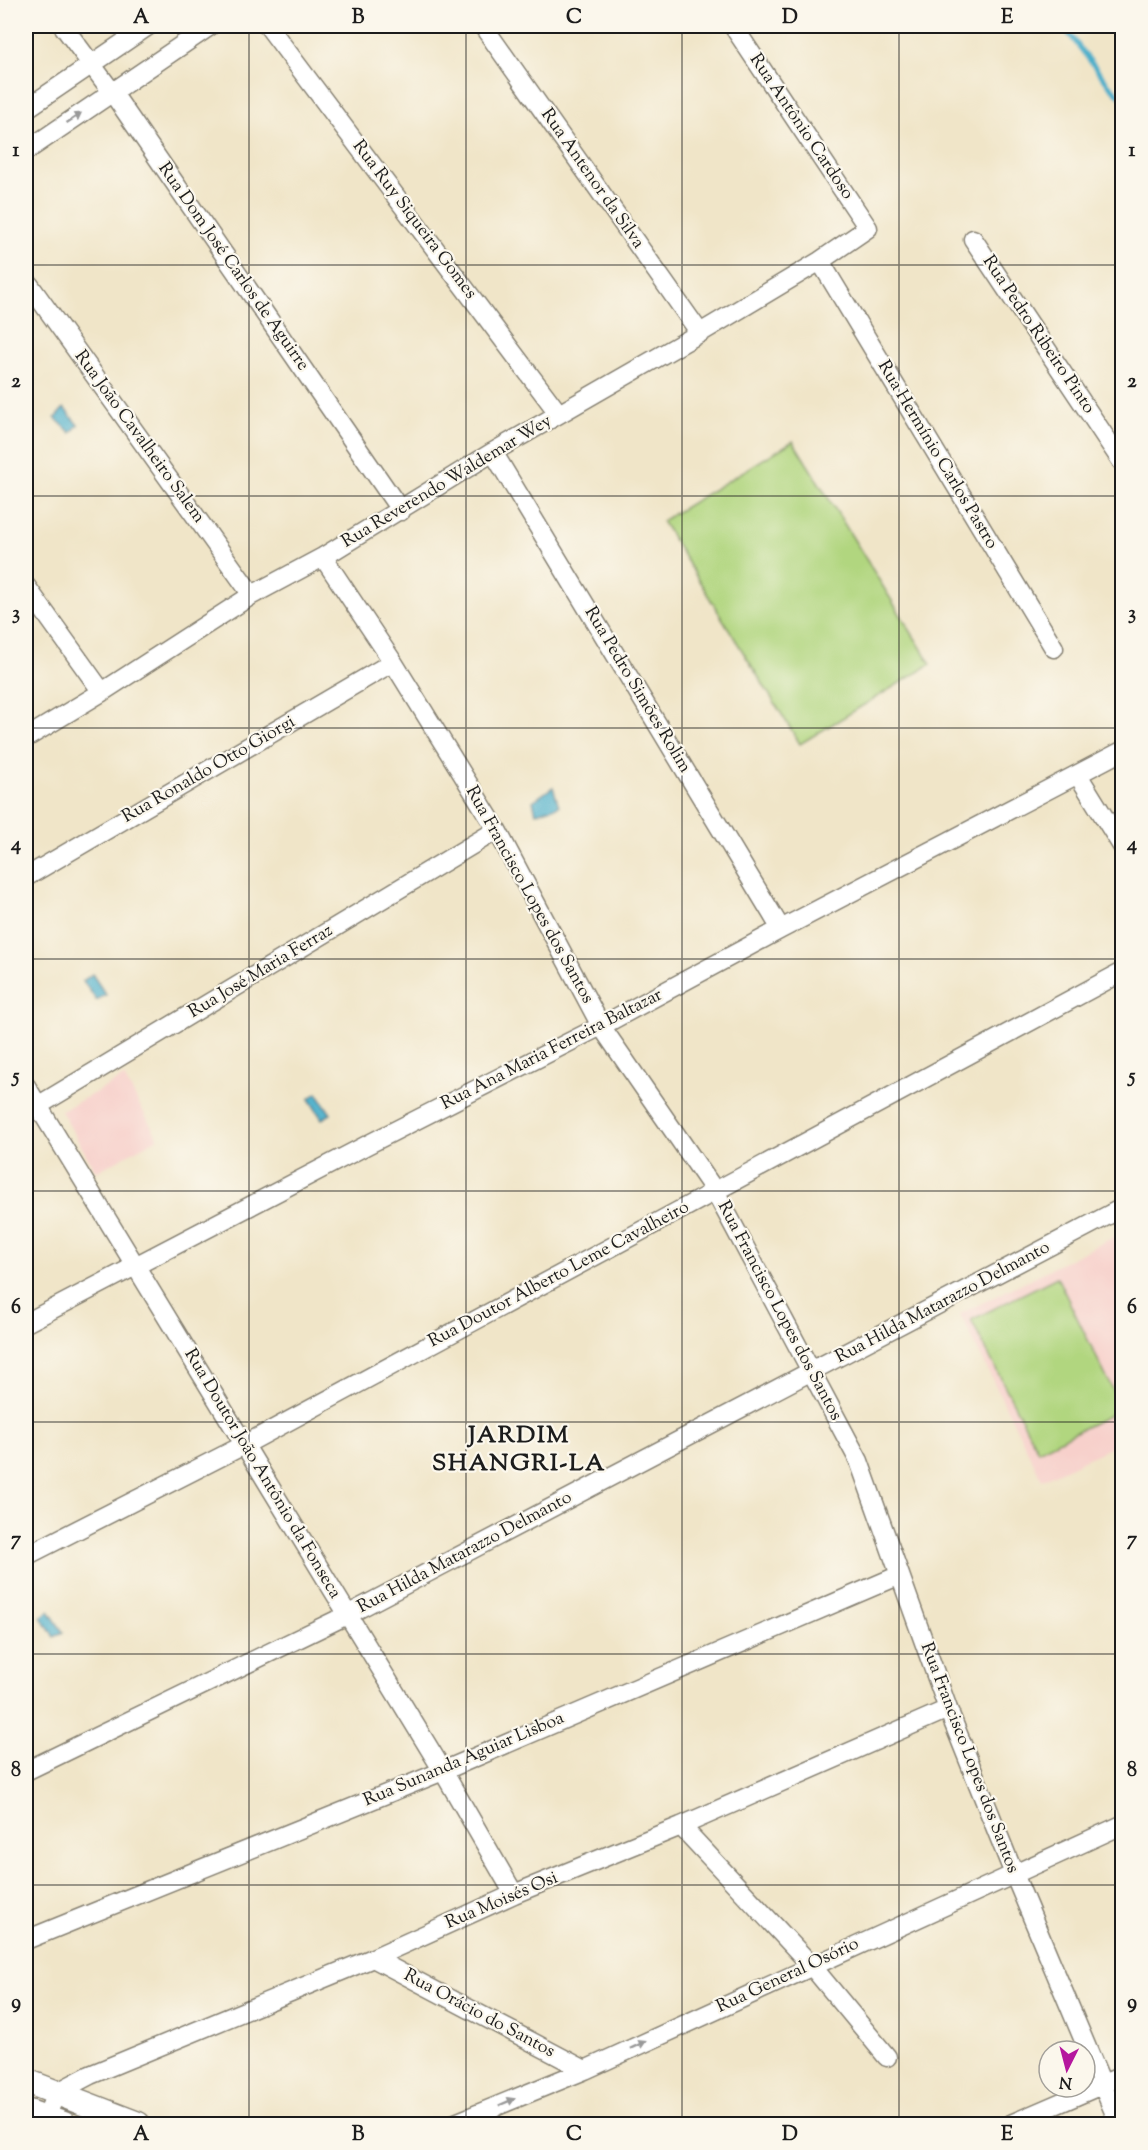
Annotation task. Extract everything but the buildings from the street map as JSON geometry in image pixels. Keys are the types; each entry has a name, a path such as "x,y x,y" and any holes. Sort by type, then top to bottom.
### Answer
{"main road":[{"path":"26,2081 138,2124"}],"street":[{"name":"Rua Dom José Carlos de Aguirre","path":"63,26 92,63 400,510"},
{"path":"26,109 148,26"},
{"path":"26,151 210,26"},
{"name":"Rua Ruy Siqueira Gomes","path":"268,26 559,414"},
{"name":"Rua Antenor da Silva","path":"483,26 700,333"},
{"name":"Rua Antônio Cardoso","path":"733,26 868,228"},
{"name":"Rua Reverendo Waldemar Wey","path":"26,738 252,595 323,557 494,452 700,333 820,261 868,228"},
{"name":"Rua Pedro Ribeiro Pinto","path":"973,238 1122,462"},
{"name":"Rua Hermínio Carlos Pastro","path":"820,261 1054,648"},
{"name":"Rua João Cavalheiro Salem","path":"26,280 252,595"},
{"name":"Rua Pedro Simões Rolim","path":"494,452 781,929"},
{"name":"Rua Francisco Lopes dos Santos","path":"323,557 393,662 496,830 601,1026 715,1191 859,1461 948,1709 1014,1874 1119,2124"},
{"path":"26,586 102,692"},
{"name":"Rua Ronaldo Otto Giorgi","path":"26,877 393,662"},
{"name":"Rua Ana Maria Ferreira Baltazar","path":"26,1323 356,1150 601,1026 1122,751"},
{"path":"1078,775 1122,846"},
{"name":"Rua José Maria Ferraz","path":"32,1110 496,830"},
{"name":"Rua Doutor Alberto Leme Cavalheiro","path":"26,1556 244,1445 1122,972"},
{"name":"Rua Doutor João Antônio da Fonseca","path":"26,1086 32,1110 135,1266 442,1771 514,1894"},
{"name":"Rua Hilda Matarazzo Delmanto","path":"26,1771 347,1614 1122,1209"},
{"name":"Rua Sunanda Aguiar Lisboa","path":"26,1940 442,1771 900,1575"},
{"name":"Rua Moisés Osi","path":"56,2093 90,2075 373,1958 514,1894 681,1826 948,1709"},
{"name":"Rua General Osório","path":"453,2124 585,2070 1122,1825"},
{"path":"681,1826 811,1965 887,2057"},
{"name":"Rua Orácio do Santos","path":"373,1958 585,2070"},
{"path":"1011,2124 1122,2076"},
{"path":"45,2118 56,2093"}],"shaded area":[{"path":"124,1077 158,1138 96,1172 61,1111"},
{"path":"1122,1233 1122,1442 1042,1480 960,1314"}],"green space":[{"path":"793,441 931,664 800,744 662,521"},
{"path":"1057,1277 1122,1409 1038,1451 971,1320"}],"water":[{"path":"64,408 78,425 71,433 55,418"},
{"path":"553,787 559,806 536,813 533,801"},
{"path":"92,974 106,995 96,1000 83,981"},
{"path":"317,1093 331,1114 322,1119 309,1099"},
{"path":"49,1611 63,1632 54,1637 41,1617"}],"waterway":[{"path":"1063,26 1108,84 1122,98"}],"district":[{"name":"JARDIM SHANGRI-LA","path":"519,1450"}]}
